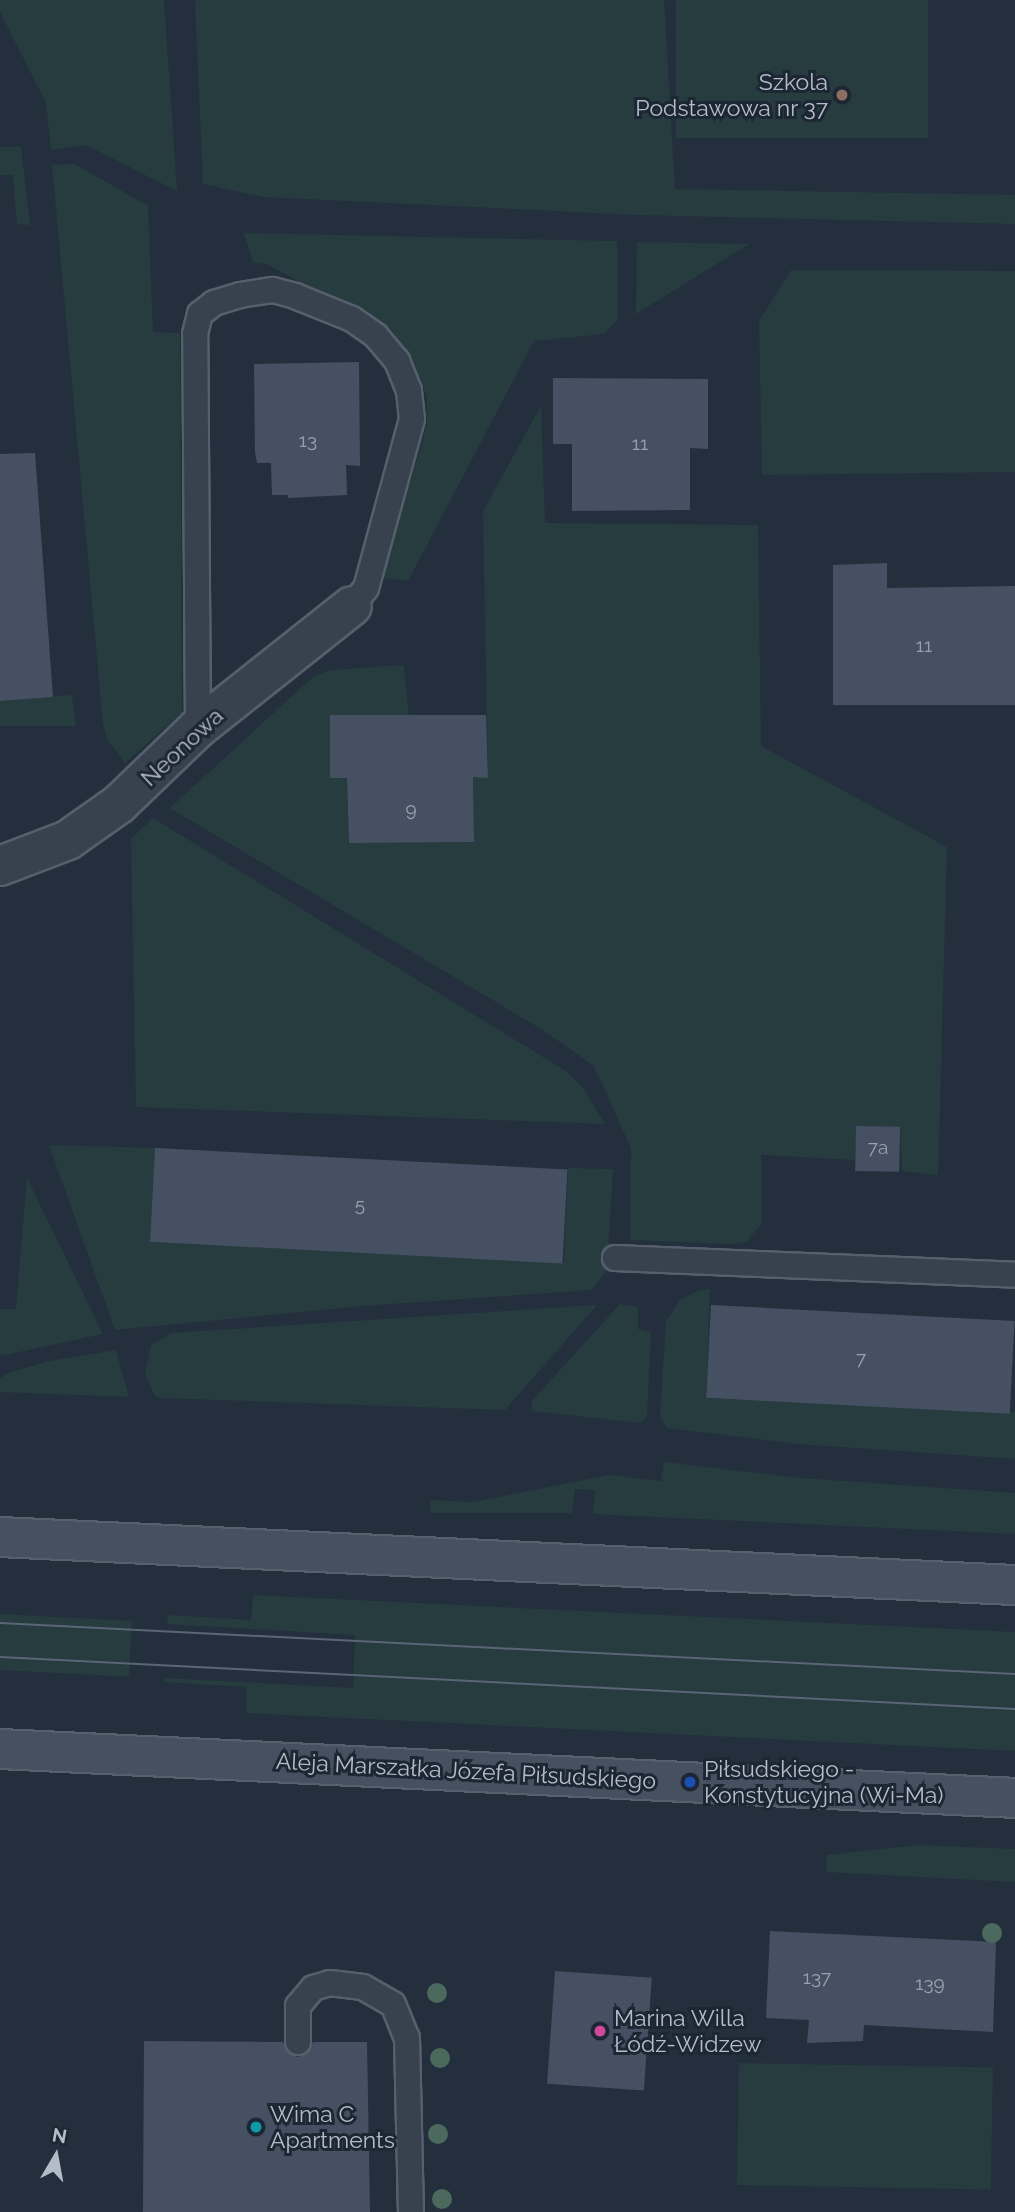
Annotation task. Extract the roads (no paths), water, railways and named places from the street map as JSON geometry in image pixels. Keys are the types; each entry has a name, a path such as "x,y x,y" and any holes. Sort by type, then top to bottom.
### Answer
{"main road":[{"path":"0,1537 1015,1585"},
{"name":"Aleja Marszałka Józefa Piłsudskiego","path":"0,1749 1015,1798"}],"street":[{"name":"Neonowa","path":"0,866 68,840 135,792 198,728 352,607"}],"lane":[{"path":"198,728 195,334 200,314 214,303 240,295 273,290 295,296 352,319 376,336 397,361 409,391 412,419 366,588 352,607"},
{"path":"615,1258 1015,1275"},
{"path":"298,2042 298,2006 313,1988 330,1983 363,1987 393,2004 407,2038 411,2212"}],"tram line":[{"path":"0,1623 1015,1674"},
{"path":"0,1657 1015,1709"}],"place":[{"name":"Szkola Podstawowa nr 37","path":"842,95"},
{"name":"Piłsudskiego - Konstytucyjna (Wi-Ma)","path":"690,1782"},
{"name":"Marina Willa Łódź-Widzew","path":"600,2031"},
{"name":"Wima C Apartments","path":"256,2127"}]}
